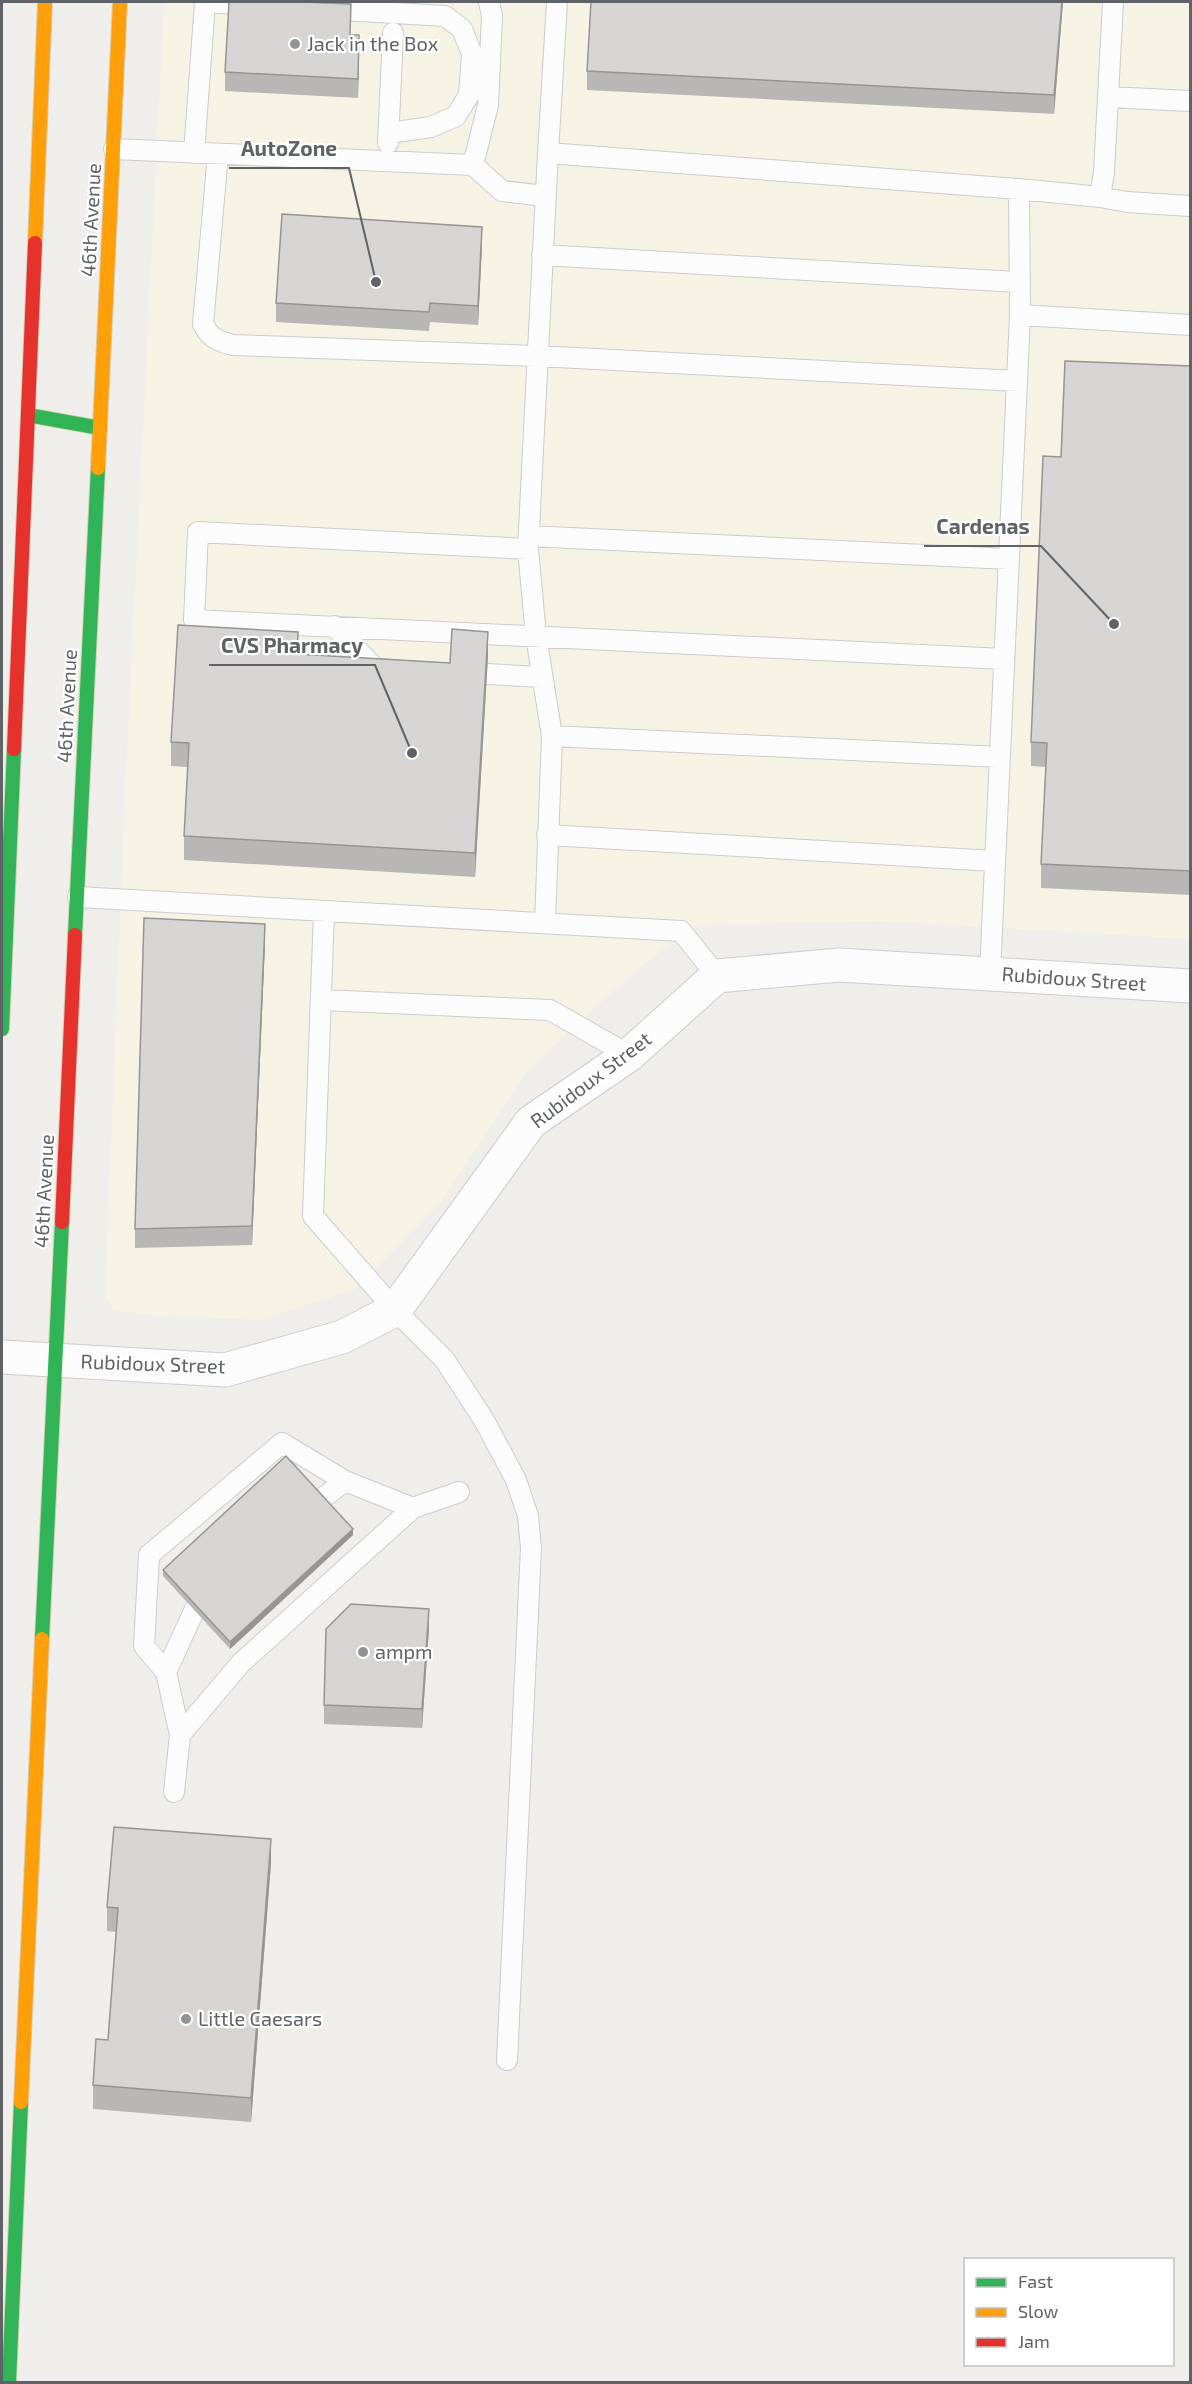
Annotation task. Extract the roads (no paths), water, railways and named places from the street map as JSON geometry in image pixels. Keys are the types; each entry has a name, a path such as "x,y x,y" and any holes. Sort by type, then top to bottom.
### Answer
{"main road":[{"path":"2,1029 45,2"},
{"name":"46th Avenue","path":"9,2382 120,2"},
{"path":"28,415 100,428"}],"street":[{"name":"Rubidoux Street","path":"2,1357 225,1370 342,1337 395,1310 531,1122 629,1055 717,976 839,965 1191,986"}],"lane":[{"path":"194,153 205,2 275,6"},
{"path":"473,165 488,105 492,16 489,2"},
{"path":"545,923 552,736 536,636 528,543 557,2"},
{"path":"1100,197 1104,172 1113,2"},
{"path":"311,8 445,16 462,29 472,54 469,95 456,116 431,127 388,133"},
{"path":"388,161 393,33"},
{"path":"1108,97 1191,101"},
{"path":"114,149 473,165 502,191 545,196"},
{"path":"548,153 1019,189 1191,206"},
{"path":"218,154 203,324 209,335 217,341 232,345 537,356 1017,381"},
{"path":"990,974 1020,315 1019,189"},
{"path":"542,255 1018,282"},
{"path":"1020,315 1191,325"},
{"path":"1004,659 194,620 198,532 1009,559"},
{"path":"334,626 376,669 408,670"},
{"path":"487,674 542,677"},
{"path":"552,736 1000,757"},
{"path":"547,835 995,861"},
{"path":"78,897 681,931 717,976"},
{"path":"324,911 313,1216 395,1310 444,1359 484,1420 516,1480 528,1516 531,1548 507,2060"},
{"path":"321,1000 550,1010 629,1055"},
{"path":"174,1792 180,1735 166,1672 144,1646 149,1555 282,1443 345,1481 413,1508"},
{"path":"320,1500 345,1481"},
{"path":"180,1735 242,1663 413,1508 459,1492"},
{"path":"166,1672 194,1611"}],"place":[{"name":"Jack in the Box","path":"295,44"},
{"name":"AutoZone","path":"376,282"},
{"name":"Cardenas","path":"1114,624"},
{"name":"CVS Pharmacy","path":"412,753"},
{"name":"ampm","path":"363,1652"},
{"name":"Little Caesars","path":"186,2019"}]}
